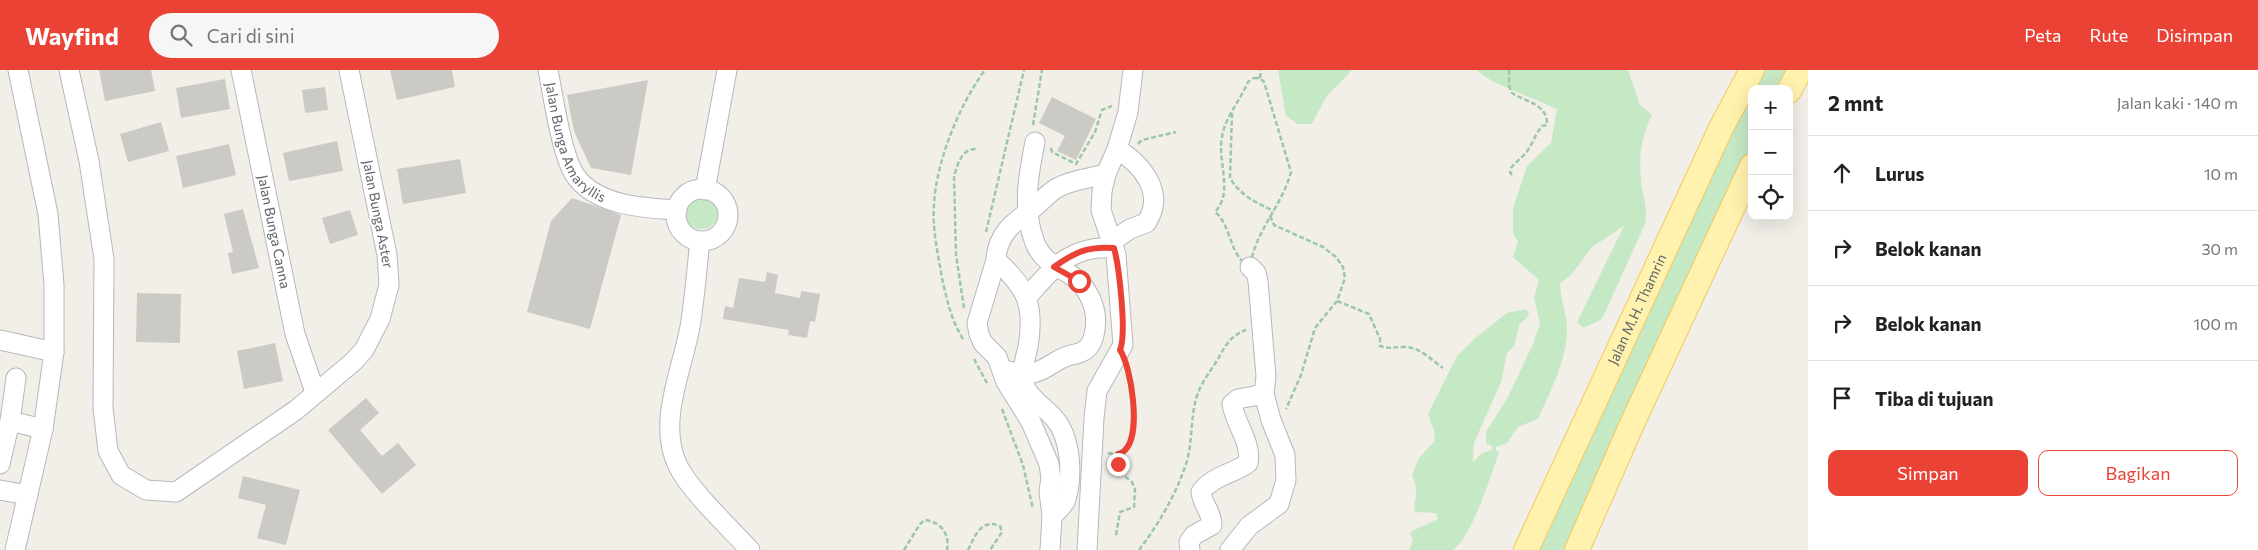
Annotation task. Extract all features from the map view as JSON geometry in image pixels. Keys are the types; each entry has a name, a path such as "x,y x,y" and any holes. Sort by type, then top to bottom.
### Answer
{"main road":[{"path":"1792,85 1800,70"},
{"name":"Jalan M.H. Thamrin","path":"1526,550 1721,128 1750,72"},
{"path":"1577,550 1632,424 1748,175"}],"street":[{"path":"10,548 28,495 43,429 54,352 54,285 50,229 18,70"},
{"name":"Jalan Bunga Aster","path":"69,70 89,161 104,260 103,408 108,451 121,475 146,490 176,492 296,410 315,392 353,362 364,350 380,319 389,285 387,255 349,70"},
{"name":"Jalan Bunga Canna","path":"241,70 295,334 315,392"},
{"name":"Jalan Bunga Amaryllis","path":"548,70 567,158 576,177 592,192 606,198 650,208 677,210"},
{"path":"706,190 727,70"},
{"path":"1088,550 1092,449 1098,390 1122,344 1122,312 1113,245 1101,210 1106,174 1123,152 1133,70"},
{"path":"1003,370 1032,374 1057,360 1084,352 1090,346 1094,337 1096,315 1088,293 1079,281 1054,267 1036,245 1028,212 1026,193 1043,145"},
{"path":"1027,296 1054,267 1070,256 1085,249 1113,245 1130,229 1146,223 1154,210 1155,200 1147,179 1138,164 1123,152"},
{"path":"1050,550 1052,516 1049,491 1051,478 1050,464 1032,422 1010,389 997,357 983,343 977,323 996,260 996,250 1003,234 1056,188 1070,182 1106,174"},
{"path":"698,190 706,190 718,195 726,207 727,214 724,228 714,238 700,241 693,240 681,231 678,224 677,210 684,196 698,190"},
{"path":"700,241 691,321 669,430 678,467 690,484 750,550"},
{"path":"996,260 1007,270 1027,296 1031,312 1023,364 1024,385 1030,395 1056,419 1066,441 1069,471 1066,500 1052,516"},
{"path":"1230,550 1249,526 1279,504 1286,480 1285,455 1273,425 1264,394 1266,376 1258,281 1256,273 1250,267"},
{"path":"0,340 54,352"},
{"path":"0,464 10,421 16,378"},
{"path":"1190,550 1189,542 1194,534 1212,525 1212,517 1202,498 1201,492 1212,481 1240,469 1248,463 1250,454 1234,414 1232,404 1238,399 1264,394"},
{"path":"10,421 43,429"},
{"path":"0,490 28,495"}],"path":[{"path":"985,236 1024,70"},
{"path":"1042,70 1032,133 1052,152 1076,164 1094,132 1102,110 1111,107 1131,91"},
{"path":"1260,78 1261,70"},
{"path":"1509,70 1509,86 1512,93 1536,104 1544,110 1547,118 1547,125 1542,126 1535,134 1519,162 1511,168 1510,172 1513,177"},
{"path":"1254,78 1260,78 1268,92 1277,131 1283,142 1291,172 1288,183 1252,250 1250,267 1242,263 1220,216 1215,212 1225,190 1220,160 1226,120 1248,82 1254,78"},
{"path":"1232,110 1230,178 1254,203 1274,210"},
{"path":"1123,152 1142,140 1176,132"},
{"path":"968,298 964,310 956,254 954,176 958,163 964,153 971,149 976,149"},
{"path":"1270,216 1274,225 1323,247 1336,257 1343,267 1346,278 1338,301 1315,328 1301,375 1284,412 1273,425"},
{"path":"1338,301 1368,314 1380,339 1380,346 1387,348 1406,346 1414,349 1443,368"},
{"path":"1139,550 1153,532 1178,485 1191,445 1196,400 1200,386 1228,341 1237,333 1248,329 1262,331"},
{"path":"1092,449 1118,454 1126,450 1133,432 1130,372 1126,359 1120,350"},
{"path":"1116,535 1120,512 1134,506 1136,497 1132,482 1121,474 1118,454"},
{"path":"904,550 920,524 925,520 933,521 943,529 948,543 947,550"},
{"path":"968,550 982,526 989,523 1000,526 1002,532 990,550"}],"green space":[{"path":"1278,70 1352,70 1326,97 1312,124 1298,124 1286,116"},
{"path":"1476,70 1628,70 1640,105 1652,115 1644,134 1640,163 1646,209 1645,224 1602,319 1583,328 1577,322 1624,226 1592,247 1571,275 1560,283 1567,326 1567,338 1558,374 1538,419 1518,427 1507,443 1496,447 1496,451 1499,452 1492,474 1480,506 1465,536 1451,550 1409,550 1413,541 1410,532 1438,519 1436,513 1415,512 1416,490 1412,475 1419,458 1434,442 1435,433 1428,414 1457,356 1474,339 1507,313 1526,309 1529,313 1526,319 1520,323 1514,346 1507,353 1501,382 1474,443 1473,462 1482,453 1492,450 1492,446 1486,443 1486,432 1508,397 1533,344 1540,324 1534,298 1539,280 1513,257 1518,242 1513,233 1513,208 1527,166 1551,143 1557,109 1492,81"},
{"path":"1762,70 1792,70 1785,85 1754,85"},
{"path":"1748,99 1748,157 1622,423 1566,550 1537,550"},
{"path":"701,193 713,199 719,211 713,223 701,229 689,223 683,211 689,199"}],"building":[{"path":"99,70 151,70 155,91 105,101"},
{"path":"390,70 452,70 455,87 397,100"},
{"path":"225,79 230,109 181,118 176,88"},
{"path":"648,80 631,175 591,168 574,131 567,95"},
{"path":"325,87 328,110 305,113 302,90"},
{"path":"1052,97 1096,119 1076,160 1057,151 1065,136 1039,123"},
{"path":"161,122 169,151 128,162 120,134"},
{"path":"337,141 343,171 289,181 283,153"},
{"path":"229,144 236,175 183,188 176,156"},
{"path":"460,159 466,193 403,204 397,169"},
{"path":"572,198 621,215 590,329 527,312 551,221"},
{"path":"243,209 259,268 232,274 228,253 233,252 224,214"},
{"path":"350,210 358,235 330,244 322,218"},
{"path":"767,272 778,275 775,293 800,298 801,291 820,294 815,322 810,321 807,338 788,335 789,330 723,319 725,306 733,308 739,278 765,282"},
{"path":"137,293 181,294 180,343 136,342"},
{"path":"275,343 283,381 244,389 237,351"},
{"path":"366,398 379,413 360,430 382,456 398,443 416,465 382,494 328,430"},
{"path":"243,476 300,490 286,545 257,538 266,505 238,498"}],"route":[{"path":"1079,281 1067,272 1054,267 1085,249 1098,247 1114,248 1119,274 1122,312 1122,344 1120,350 1126,359 1130,372 1133,410 1131,440 1126,450 1118,454 1118,464"}]}
